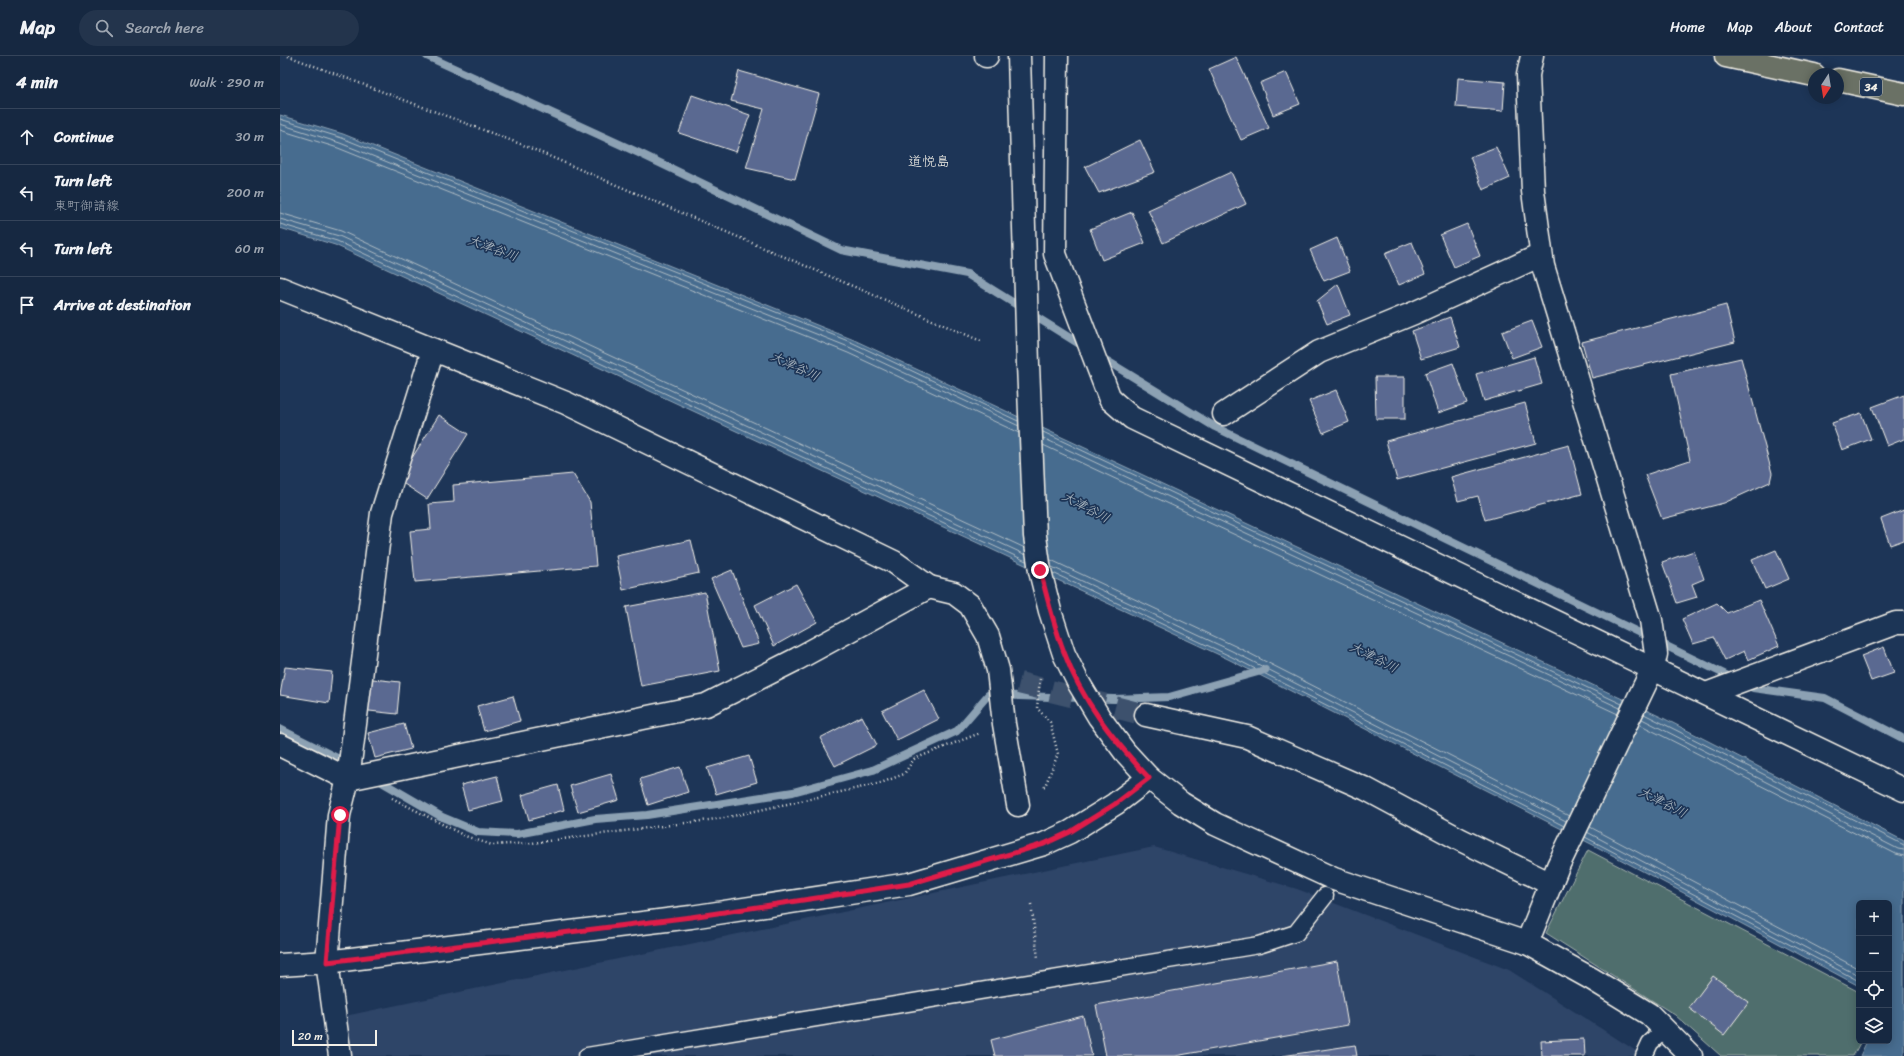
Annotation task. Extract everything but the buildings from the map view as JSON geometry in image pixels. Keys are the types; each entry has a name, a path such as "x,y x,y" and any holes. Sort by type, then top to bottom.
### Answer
{"main road":[{"path":"1726,56 1808,74"},
{"name":"34","path":"1844,81 1904,94"}],"street":[{"path":"1020,56 1029,380 1035,529 1039,564 1050,611 1064,654 1078,682 1099,717 1125,752 1149,778 1181,803 1215,824 1334,879 1527,943 1592,979 1649,1014 1691,1056"},
{"path":"1057,56 1055,254 1110,399 1132,418 1904,790"},
{"path":"1527,943 1555,875 1653,668 1656,654 1651,620 1543,266 1532,168 1528,75 1532,56"},
{"path":"1224,414 1319,352 1414,313 1541,256"},
{"path":"280,288 566,403 894,562 929,587 954,593 970,605 988,636 1019,680 1004,724 1018,805"},
{"path":"340,1056 327,962 340,815 348,779 382,514 433,350"},
{"path":"280,745 348,779 706,705 929,587"},
{"path":"1706,694 1896,623 1904,622"},
{"path":"1146,715 1248,737 1366,789 1461,840 1555,875"},
{"path":"280,965 327,962 691,917 909,884 1044,844 1070,832 1115,804 1149,778"}],"lane":[{"path":"587,1056 1259,945 1296,933 1325,896"},
{"path":"1644,1056 1650,1043 1664,1030"}],"path":[{"path":"288,56 523,145 981,341"},
{"path":"1019,680 1038,708 1050,722 1058,754 1045,786 1038,788"},
{"path":"389,797 465,836 492,845 532,843 724,818 881,783 904,774 914,758 1004,724"},
{"path":"1031,904 1041,980"}],"shaded area":[{"path":"1154,847 1297,889 1509,970 1644,1056 352,1056 345,1016"}],"green space":[{"path":"1588,850 1856,990 1856,1044 1859,1044 1853,1056 1721,1056 1675,1015 1546,933"}],"water":[{"name":"大津谷川","path":"280,115 343,134 854,340 1661,717 1904,841 1904,1056 1860,1056 1866,1044 1892,1044 1892,900 1856,900 1856,984 1599,848 1228,659 335,245 280,228"}],"waterway":[{"path":"427,56 639,153 841,250 967,274 1086,348"},
{"path":"1099,356 1215,427 1753,688 1825,698 1904,739"},
{"path":"375,778 442,817 478,832 517,834 595,819 647,815 793,792 873,770 957,731 988,695 1114,699 1169,697 1265,670"},
{"path":"280,729 349,764"}],"tunnel":[{"path":"1019,683 1146,715"}],"district":[{"name":"道悦島","path":"929,161"}],"route":[{"path":"340,815 327,945 327,962 691,917 909,884 1044,844 1070,832 1115,804 1134,791 1149,778 1125,752 1099,717 1078,682 1064,654 1050,611 1040,570"}]}
